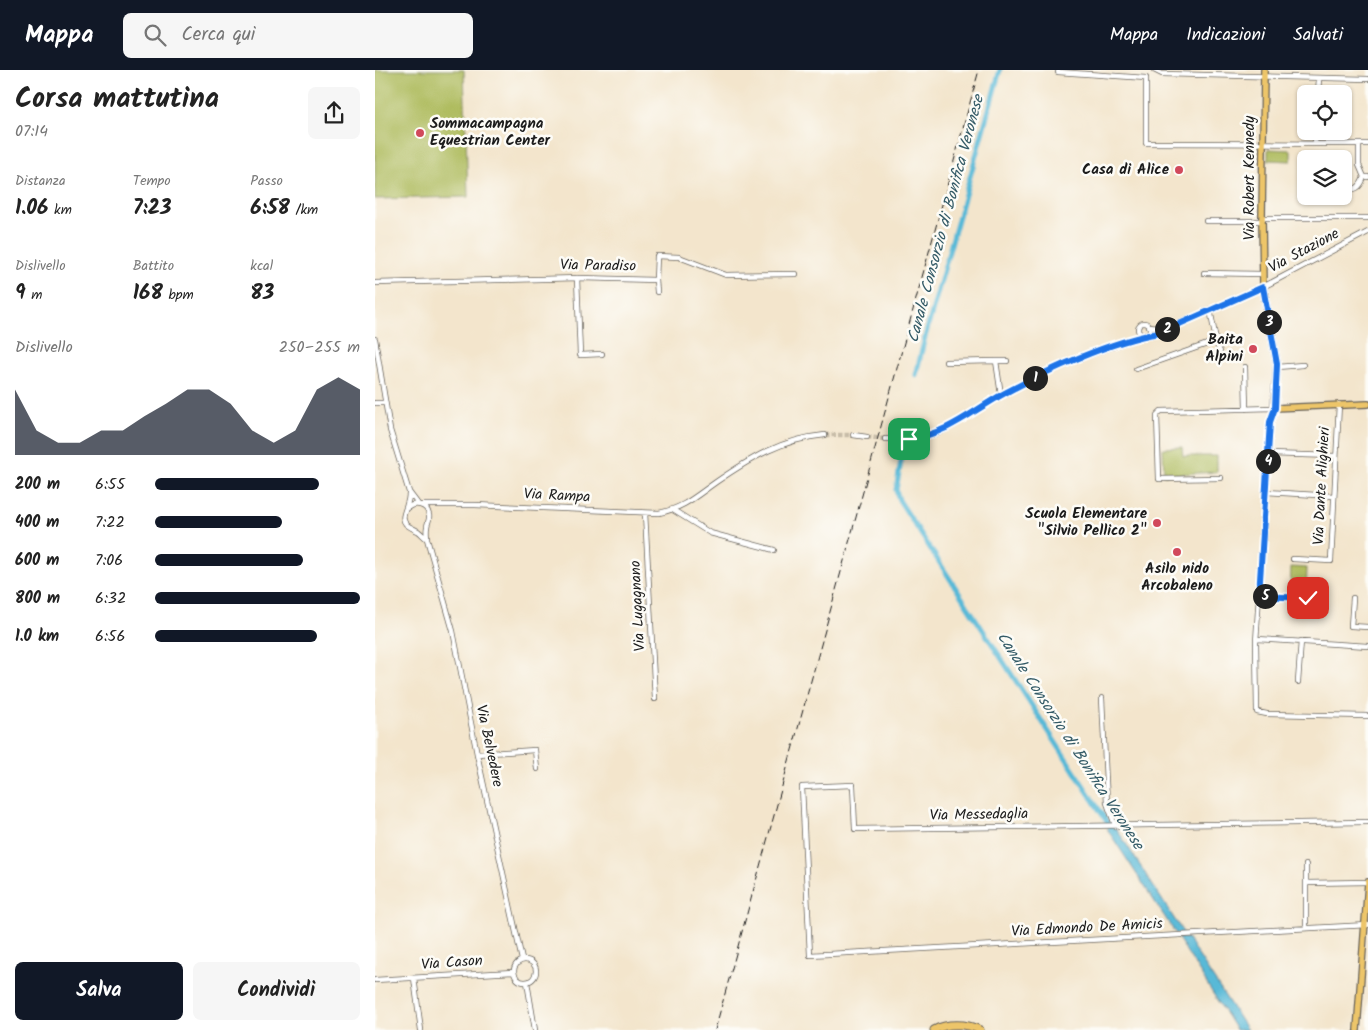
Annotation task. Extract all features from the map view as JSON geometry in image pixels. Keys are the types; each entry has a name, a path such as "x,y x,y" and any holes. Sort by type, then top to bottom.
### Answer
{"highway":[{"path":"934,1030 939,1027 957,1024 980,1030"}],"main road":[{"name":"Via Robert Kennedy","path":"1264,73 1263,287 1277,366 1275,408"},
{"path":"1275,408 1368,404"},
{"path":"1357,1030 1367,925 1368,882"}],"street":[{"path":"1154,70 1162,74 1264,73 1319,78 1368,79"},
{"path":"1058,72 1146,78 1146,142 1368,144"},
{"path":"1319,78 1319,85"},
{"path":"1352,190 1362,185 1366,177 1359,165 1359,144"},
{"path":"1206,221 1368,218"},
{"name":"Via Stazione","path":"885,439 909,439 938,433 1001,395 1074,360 1145,335 1159,333 1263,287 1368,232"},
{"name":"Via Paradiso","path":"375,283 577,278 657,280 657,256 679,257 726,275 795,274"},
{"path":"1204,273 1263,274"},
{"path":"577,278 579,355 602,354"},
{"path":"657,280 657,292"},
{"path":"1210,309 1215,341 1220,352"},
{"name":"Via Stazione","path":"1122,343 1138,330 1139,325 1143,323 1149,326 1169,328"},
{"path":"1138,330 1139,333 1145,335 1150,330 1149,326"},
{"path":"375,338 390,430 409,492 420,505 427,509 430,516"},
{"path":"1136,369 1215,341"},
{"path":"997,361 1001,395"},
{"path":"946,362 1007,361"},
{"path":"1277,366 1303,366"},
{"path":"1245,367 1246,409"},
{"path":"375,403 385,403"},
{"name":"Via Dante Alighieri","path":"1293,559 1331,561 1339,404"},
{"path":"1221,478 1159,479 1157,415 1161,411 1275,408 1270,422 1259,596 1256,709 1259,714 1368,716"},
{"name":"Via Rampa","path":"420,505 475,505 645,513 673,510 685,505 735,470 773,447 801,438 825,435"},
{"path":"853,435 867,436"},
{"path":"1268,454 1336,456"},
{"path":"409,492 404,517 405,523 427,539"},
{"path":"1266,492 1334,496"},
{"path":"407,508 413,505 420,505"},
{"path":"430,516 441,505"},
{"path":"673,510 710,533 774,550"},
{"name":"Via Lugagnano","path":"645,513 655,698"},
{"name":"Via Belvedere","path":"430,516 427,525 427,539 453,631 477,754 522,960"},
{"path":"417,530 427,525"},
{"path":"1259,596 1311,598"},
{"path":"1353,598 1351,626 1368,627"},
{"path":"1257,639 1368,646"},
{"path":"1298,682 1301,641"},
{"path":"1102,698 1107,803 1115,825"},
{"path":"477,754 535,750 537,769"},
{"name":"Via Messedaglia","path":"810,955 802,787 853,785 855,829 1368,822"},
{"path":"1306,865 1306,928"},
{"path":"1306,883 1368,882"},
{"name":"Via Edmondo De Amicis","path":"810,955 1367,925"},
{"path":"522,960 530,961 535,967 536,975 527,982 519,981 513,972 515,965 522,960"},
{"name":"Via Cason","path":"421,1030 413,978 513,972"},
{"path":"375,980 413,978"},
{"path":"527,982 535,1030"}],"green space":[{"name":"Sommacampagna Equestrian Center","path":"375,70 464,70 468,197 375,199"},
{"path":"1268,149 1291,150 1291,161 1268,160"},
{"path":"1182,447 1183,456 1217,456 1217,472 1164,475 1163,448"},
{"path":"1291,567 1307,568 1306,591 1290,590"}],"water":[{"path":"1116,828 1184,934 1176,934 1107,829"},
{"path":"1178,938 1187,938 1247,1030 1236,1030"}],"waterway":[{"name":"Canale Consorzio di Bonifica Veronese","path":"916,375 1000,70"},
{"name":"Canale Consorzio di Bonifica Veronese","path":"901,461 896,490 899,500 1111,828"}],"tunnel":[{"path":"825,435 853,435"},
{"path":"867,437 885,439"}],"railway":[{"path":"715,1030 979,70"}],"place":[{"name":"Sommacampagna Equestrian Center","path":"420,133"},
{"name":"Casa di Alice","path":"1179,170"},
{"name":"Baita Alpini","path":"1253,349"},
{"name":"Scuola Elementare \"Silvio Pellico 2\"","path":"1157,523"},
{"name":"Asilo nido Arcobaleno","path":"1177,552"}],"route":[{"path":"909,439 938,433 1001,395 1074,360 1146,335 1159,333 1263,287 1277,364 1275,408 1270,422 1259,596 1308,598"}]}
